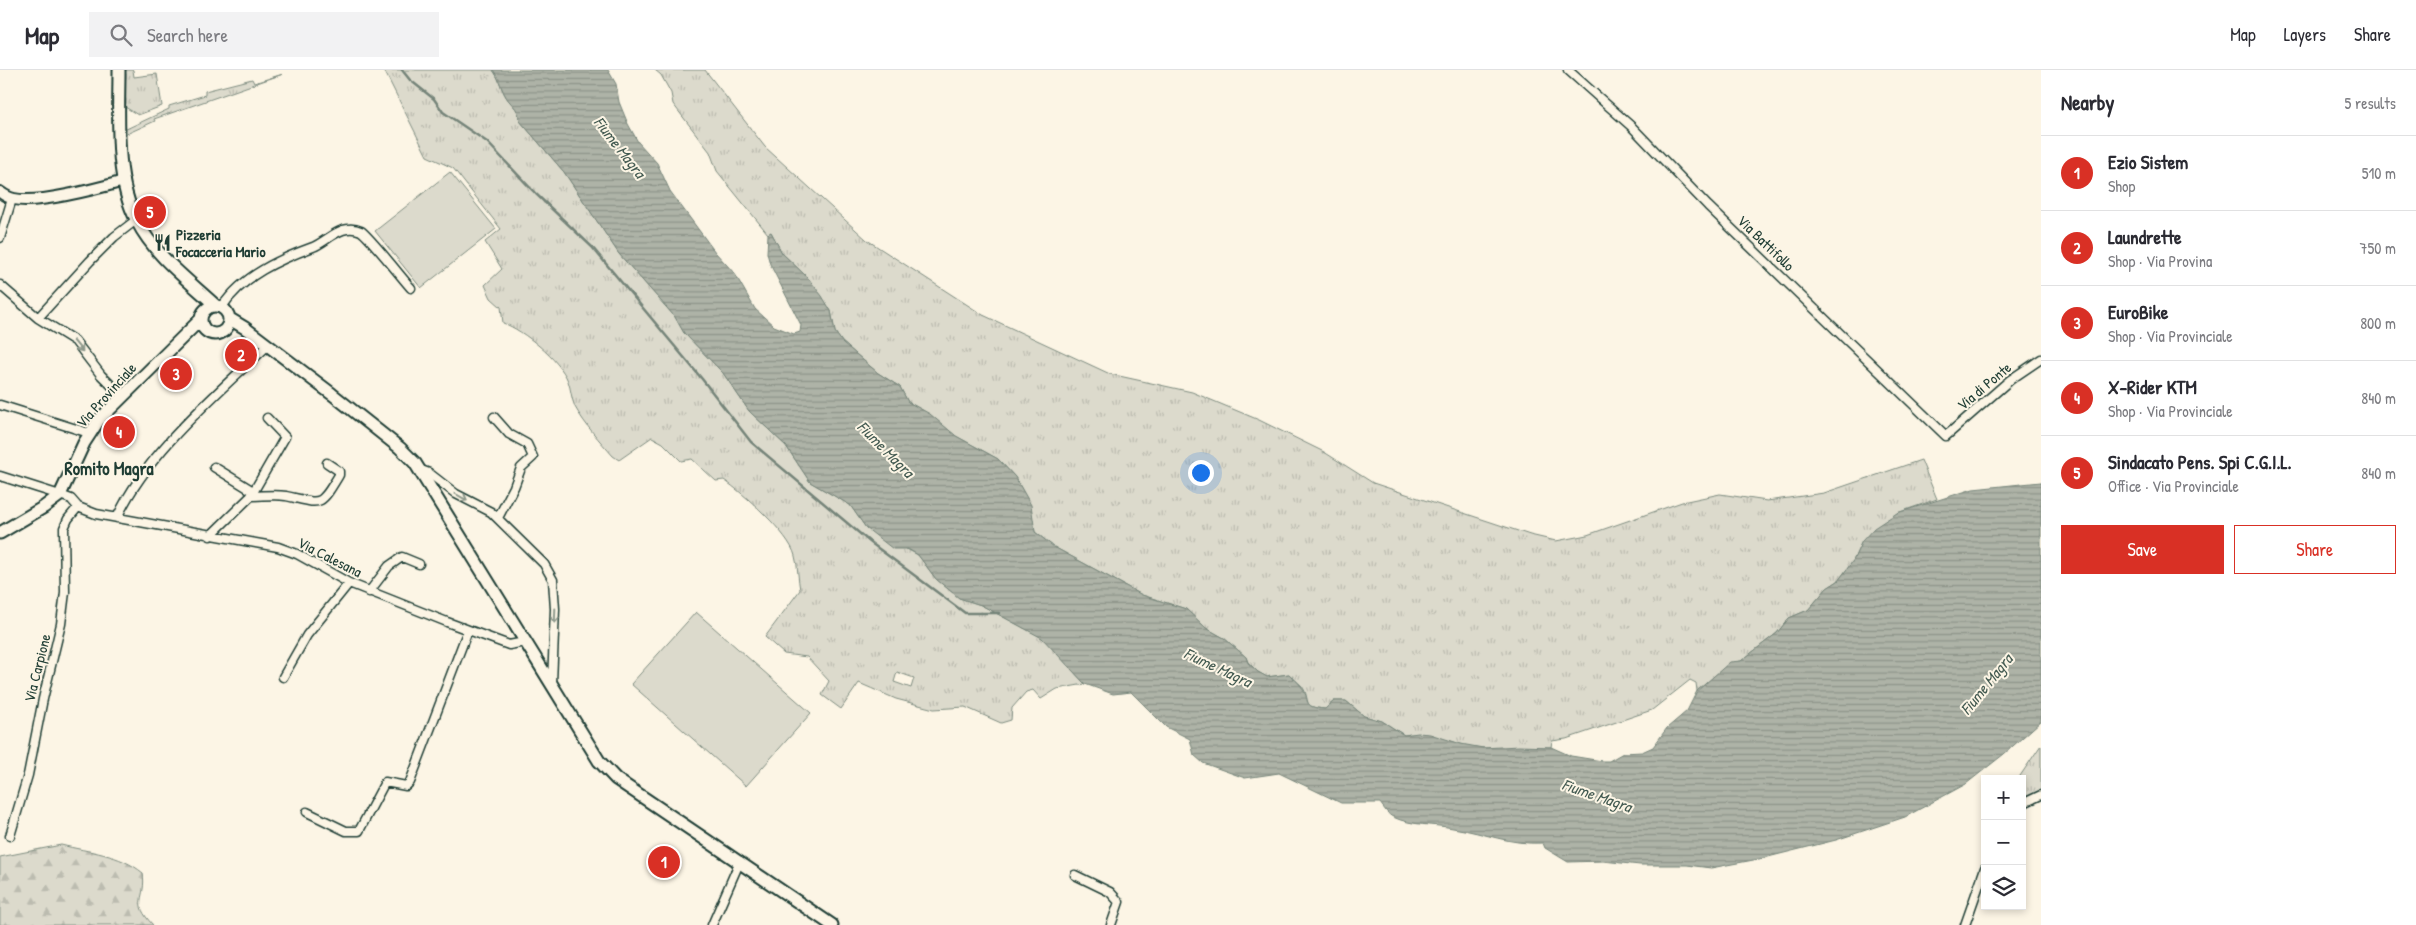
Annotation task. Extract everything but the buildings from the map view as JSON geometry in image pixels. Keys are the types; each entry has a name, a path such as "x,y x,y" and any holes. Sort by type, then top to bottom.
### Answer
{"main road":[{"path":"119,70 119,146 124,181 136,220 168,261 197,288 211,310 206,331"},
{"path":"211,310 227,312 230,319 268,345 400,448 421,470 599,761 616,779 666,815 740,861 832,925"},
{"path":"182,338 211,310"},
{"path":"225,330 230,319"},
{"name":"Via Provinciale","path":"0,533 44,507 60,495 89,433 122,396 182,338 206,331 216,334 225,330 252,334"}],"street":[{"name":"Via Battifollo","path":"1568,70 1632,128 1708,206 1946,436"},
{"path":"0,192 12,199 59,195 124,181"},
{"path":"0,238 12,199"},
{"path":"38,318 114,237 136,220"},
{"path":"211,310 282,258 313,247 343,229 349,228 362,231 411,288"},
{"path":"0,285 38,318 75,341 101,375 122,396"},
{"path":"117,518 128,493 150,464 268,345"},
{"name":"Via di Ponte","path":"1946,436 2010,380 2041,359"},
{"path":"0,405 89,433"},
{"path":"494,417 509,434 527,444 532,457 521,468 514,488 498,518"},
{"path":"210,536 252,494 285,437 267,418"},
{"path":"214,467 252,494 285,496 310,503 318,502 327,494 338,474 339,471 327,463"},
{"path":"421,470 429,473 456,494 498,518 544,564 552,580 555,609 552,684"},
{"name":"Via Calesana","path":"0,476 71,499 78,508 117,518 278,547 297,554 349,584 468,630 509,644 525,642"},
{"name":"Via Carpione","path":"10,836 28,774 42,699 62,624 65,592 64,528 68,519 78,508"},
{"path":"370,592 389,566 402,557 419,564"},
{"path":"283,677 307,635 349,584"},
{"path":"307,812 346,831 360,832 385,782 406,786 410,782 468,630"},
{"path":"2026,802 2041,795"},
{"path":"712,925 740,861"},
{"path":"1076,875 1110,892 1119,902 1111,925"},
{"path":"1965,925 1981,879"}],"green space":[{"path":"123,70 133,70 134,77 157,74 162,106 138,115 125,107"},
{"path":"384,70 493,70 506,97 518,112 520,121 564,172 619,254 675,317 684,333 723,373 749,411 786,446 810,482 850,505 866,528 918,555 936,579 959,598 981,605 1043,638 1085,684 1057,689 1041,699 1033,690 1026,692 1012,708 1011,720 1001,723 965,707 934,709 896,699 859,683 841,709 822,695 829,681 807,657 784,654 765,637 800,590 795,556 784,537 765,515 732,486 724,480 716,481 692,459 681,461 663,443 652,437 619,460 613,456 579,414 574,404 568,381 557,364 530,339 503,323 501,307 491,298 485,285 502,269 485,242 501,229 453,168 427,156","holes":["897,672 914,678 911,688 894,682"]},
{"path":"655,70 705,70 765,147 867,240 983,315 1110,374 1192,392 1259,420 1324,452 1373,483 1530,535 1556,541 1587,535 1682,502 1720,494 1767,501 1824,493 1921,460 1937,499 1897,513 1862,541 1853,561 1838,581 1827,588 1808,610 1789,618 1777,633 1741,661 1730,663 1697,691 1696,683 1690,680 1652,710 1566,739 1552,741 1551,747 1474,747 1425,735 1404,735 1382,721 1364,716 1346,701 1334,701 1325,709 1312,707 1309,705 1302,686 1289,674 1267,677 1258,672 1248,662 1246,657 1224,638 1206,628 1186,609 1142,595 1054,547 1035,532 1030,505 1015,477 998,459 956,436 929,414 908,402 900,387 878,373 842,342 835,332 831,311 808,278 782,253 771,232 768,234 717,171 710,152 673,104 671,93 661,75"},
{"path":"283,74 154,119 155,121 122,136 122,131 169,109 169,106 205,95 205,91 252,79 254,83"},
{"path":"450,172 496,229 421,288 375,231"},
{"path":"696,612 811,713 746,786 631,684"},
{"path":"2041,745 2041,793 2026,800 2026,775 2021,775"},
{"path":"61,845 114,858 143,873 142,911 153,925 0,925 0,857"}],"water":[{"name":"Fiume Magra","path":"493,70 608,70 616,84 619,102 628,124 638,142 657,163 670,191 715,252 735,274 755,309 774,326 794,334 800,332 801,325 770,264 767,253 768,234 771,232 782,253 808,278 822,296 831,311 835,332 842,342 878,373 900,387 908,402 930,414 956,436 998,459 1015,477 1031,505 1035,532 1054,547 1142,595 1186,609 1206,628 1224,638 1246,657 1248,663 1258,672 1267,677 1289,674 1301,686 1309,705 1312,707 1325,709 1334,701 1346,701 1364,716 1382,721 1404,735 1430,734 1461,744 1483,748 1551,747 1571,756 1602,761 1609,761 1623,753 1642,752 1653,747 1667,728 1687,711 1697,691 1730,662 1741,661 1777,633 1789,618 1808,610 1827,588 1838,581 1853,561 1862,541 1874,528 1897,513 1973,489 2041,482 2041,721 1966,784 1905,817 1836,840 1764,858 1711,868 1687,865 1640,865 1603,861 1568,862 1545,848 1543,843 1519,842 1465,830 1408,822 1391,816 1380,803 1341,803 1279,773 1245,778 1203,763 1194,755 1190,739 1166,727 1131,692 1113,694 1085,684 1042,638 981,605 959,598 936,579 918,555 908,549 893,549 866,528 850,505 810,482 786,446 749,411 723,373 684,333 675,317 619,254 564,172 520,121 518,112 506,97"}],"waterway":[{"path":"402,70 410,80 434,99 443,112 487,142 536,194 592,247 702,379 751,442 871,543 965,613 999,613"}],"place":[{"name":"Sindacato Pens. Spi C.G.I.L.","path":"150,212"},
{"name":"Pizzeria Focacceria Mario","path":"162,243"},
{"name":"Laundrette","path":"241,355"},
{"name":"EuroBike","path":"176,374"},
{"name":"X-Rider KTM","path":"119,432"},
{"name":"Ezio Sistem","path":"664,862"}],"district":[{"name":"Romito Magra","path":"109,468"}]}
